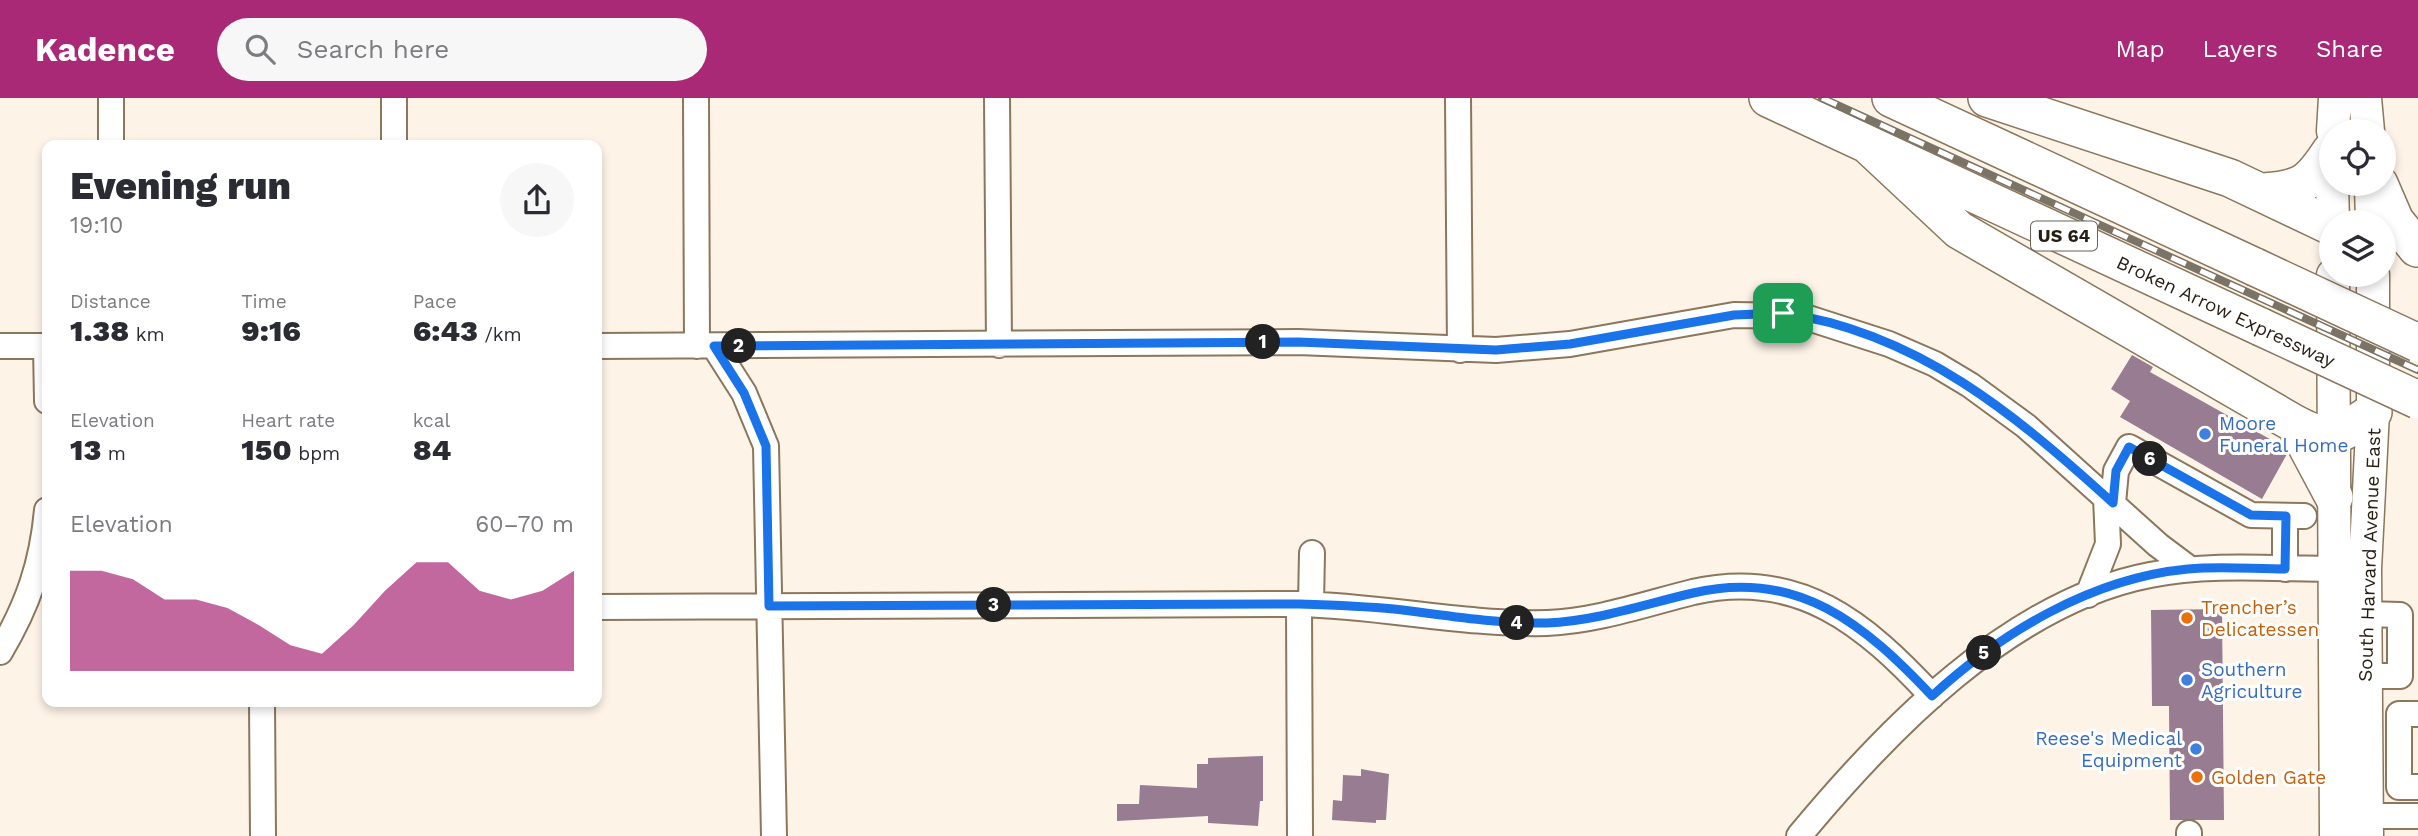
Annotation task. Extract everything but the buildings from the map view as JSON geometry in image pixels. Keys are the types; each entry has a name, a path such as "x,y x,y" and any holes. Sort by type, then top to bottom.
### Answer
{"highway":[{"name":"Broken Arrow Expressway","path":"1768,98 2418,400"},
{"name":"US 64","path":"1891,98 2418,342"},
{"path":"1987,98 2230,178 2319,218"},
{"path":"1867,144 1959,230 2319,437 2333,438 2373,412"},
{"path":"2264,192 2289,190 2305,184 2319,170"},
{"path":"2384,196 2406,244"},
{"path":"2295,424 2334,497"}],"main road":[{"path":"2334,119 2335,98"},
{"path":"2365,98 2367,119"},
{"name":"South Harvard Avenue East","path":"2333,287 2333,569 2351,826"},
{"name":"South Harvard Avenue East","path":"2351,826 2366,738 2365,569 2373,412 2373,287"}],"street":[{"path":"111,98 111,140"},
{"path":"394,98 394,140"},
{"path":"696,98 706,346 744,393 766,446 774,836"},
{"path":"998,98 999,345"},
{"path":"1458,98 1460,350"},
{"path":"602,346 1330,342 1460,350 1570,344 1734,315 1783,313 1824,321 1935,364 1970,385 2026,426 2190,569"},
{"path":"0,346 42,346"},
{"path":"2088,595 2108,544 2110,500 2116,471 2129,447 2251,515 2295,516 2285,569"},
{"path":"1300,836 1305,604 1312,553"},
{"path":"0,652 37,602 42,562"},
{"path":"1799,836 1868,759 1932,696 2005,638 2088,595 2149,575 2190,569 2365,569"},
{"path":"602,607 1305,604 1367,607 1486,621 1550,623 1614,613 1722,588 1769,590 1792,594 1840,614 1869,633 1932,696"},
{"path":"2365,614 2409,615 2409,679 2365,676"},
{"path":"262,707 263,836"},
{"path":"2418,714 2399,714 2405,751 2399,787 2418,787"},
{"path":"2366,738 2405,751"},
{"path":"2351,826 2418,816"}],"railway":[{"path":"1822,98 2418,370"}],"place":[{"name":"Moore Funeral Home","path":"2205,434"},
{"name":"Trencher’s Delicatessen","path":"2187,618"},
{"name":"Southern Agriculture","path":"2187,680"},
{"name":"Reese's Medical Equipment","path":"2196,749"},
{"name":"Golden Gate","path":"2197,777"}],"route":[{"path":"1783,313 1824,321 1935,364 1998,404 2113,503 2116,471 2129,447 2251,515 2286,516 2285,569 2190,569 2128,580 2088,595 2005,638 1960,671 1932,696 1869,633 1840,614 1792,594 1746,588 1697,592 1614,613 1550,623 1486,621 1354,605 769,606 766,446 758,421 744,393 714,346 1340,342 1430,349 1496,350 1570,344 1734,315 1783,313"}]}
